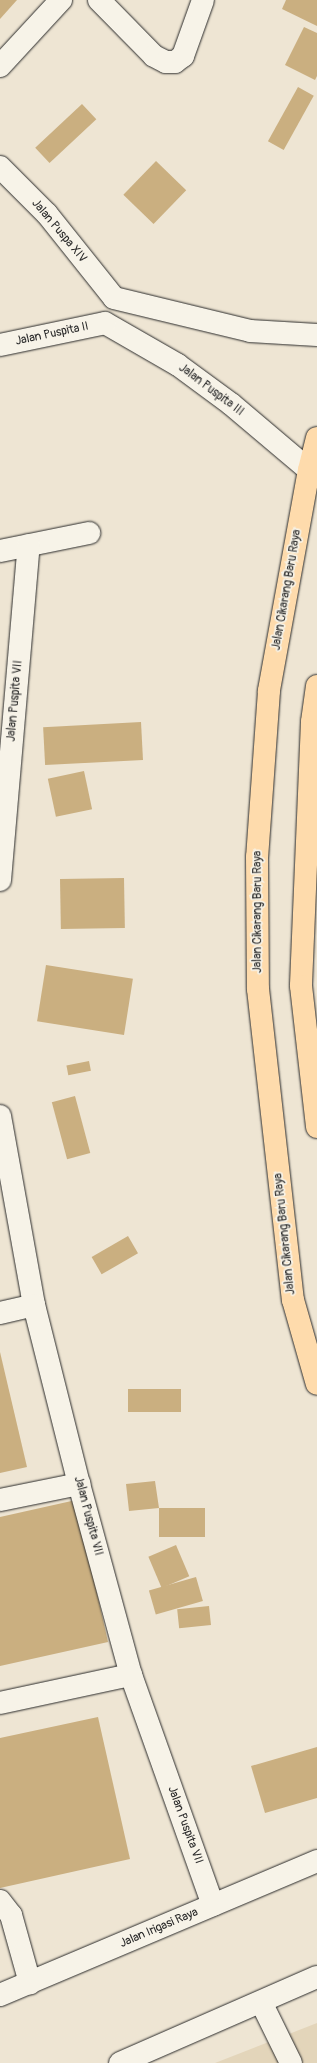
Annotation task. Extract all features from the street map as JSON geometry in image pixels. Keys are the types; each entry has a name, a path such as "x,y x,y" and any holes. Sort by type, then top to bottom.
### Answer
{"main road":[{"name":"Jalan Cikarang Baru Raya","path":"317,438 308,470 269,691 257,857 258,989 293,1300 317,1384"},
{"path":"317,686 312,722 301,986 317,1127"}],"street":[{"path":"0,66 61,0"},
{"path":"99,0 154,56 166,62 175,62 182,56 203,0"},
{"name":"Jalan Puspa XIV","path":"0,166 47,214 114,298"},
{"path":"105,323 114,298 250,331 317,336"},
{"name":"Jalan Puspita II","path":"0,345 105,323"},
{"name":"Jalan Puspita III","path":"105,323 178,365 231,404 308,470"},
{"path":"0,551 89,533"},
{"name":"Jalan Puspita VII","path":"0,880 29,545"},
{"name":"Jalan Puspita VII","path":"0,1116 2,1139 34,1306 79,1484 131,1675 213,1905"},
{"path":"0,1313 34,1306"},
{"path":"0,1500 79,1484"},
{"path":"0,1703 131,1675"},
{"name":"Jalan Irigasi Raya","path":"0,1995 317,1861"},
{"path":"0,1901 11,1915 30,1983"},
{"path":"120,2063 317,1978"},
{"path":"261,2002 291,2063"}],"shaded area":[{"path":"317,2023 317,2063 215,2063"}],"building":[{"path":"0,0 17,0 0,19"},
{"path":"286,0 317,0 317,26 282,9"},
{"path":"304,27 317,33 317,76 315,80 285,65"},
{"path":"298,87 314,96 284,150 268,141"},
{"path":"82,104 96,119 50,163 35,148"},
{"path":"156,161 186,190 154,224 123,195"},
{"path":"141,722 143,760 45,765 43,727"},
{"path":"84,771 92,809 56,817 48,779"},
{"path":"124,878 125,928 61,929 60,879"},
{"path":"46,965 133,979 124,1035 37,1021"},
{"path":"89,1061 91,1071 68,1075 66,1065"},
{"path":"75,1096 90,1153 67,1159 52,1102"},
{"path":"128,1236 138,1253 102,1274 92,1257"},
{"path":"0,1352 27,1467 0,1473"},
{"path":"128,1389 181,1389 181,1412 128,1412"},
{"path":"155,1481 159,1508 129,1511 126,1484"},
{"path":"76,1500 108,1642 0,1666 0,1517"},
{"path":"159,1508 205,1508 205,1537 159,1537"},
{"path":"176,1545 189,1576 162,1588 148,1557"},
{"path":"196,1577 203,1601 156,1615 149,1591"},
{"path":"209,1606 211,1625 179,1628 177,1609"},
{"path":"98,1717 130,1859 0,1888 0,1738"},
{"path":"317,1747 317,1798 265,1813 251,1766"}]}
